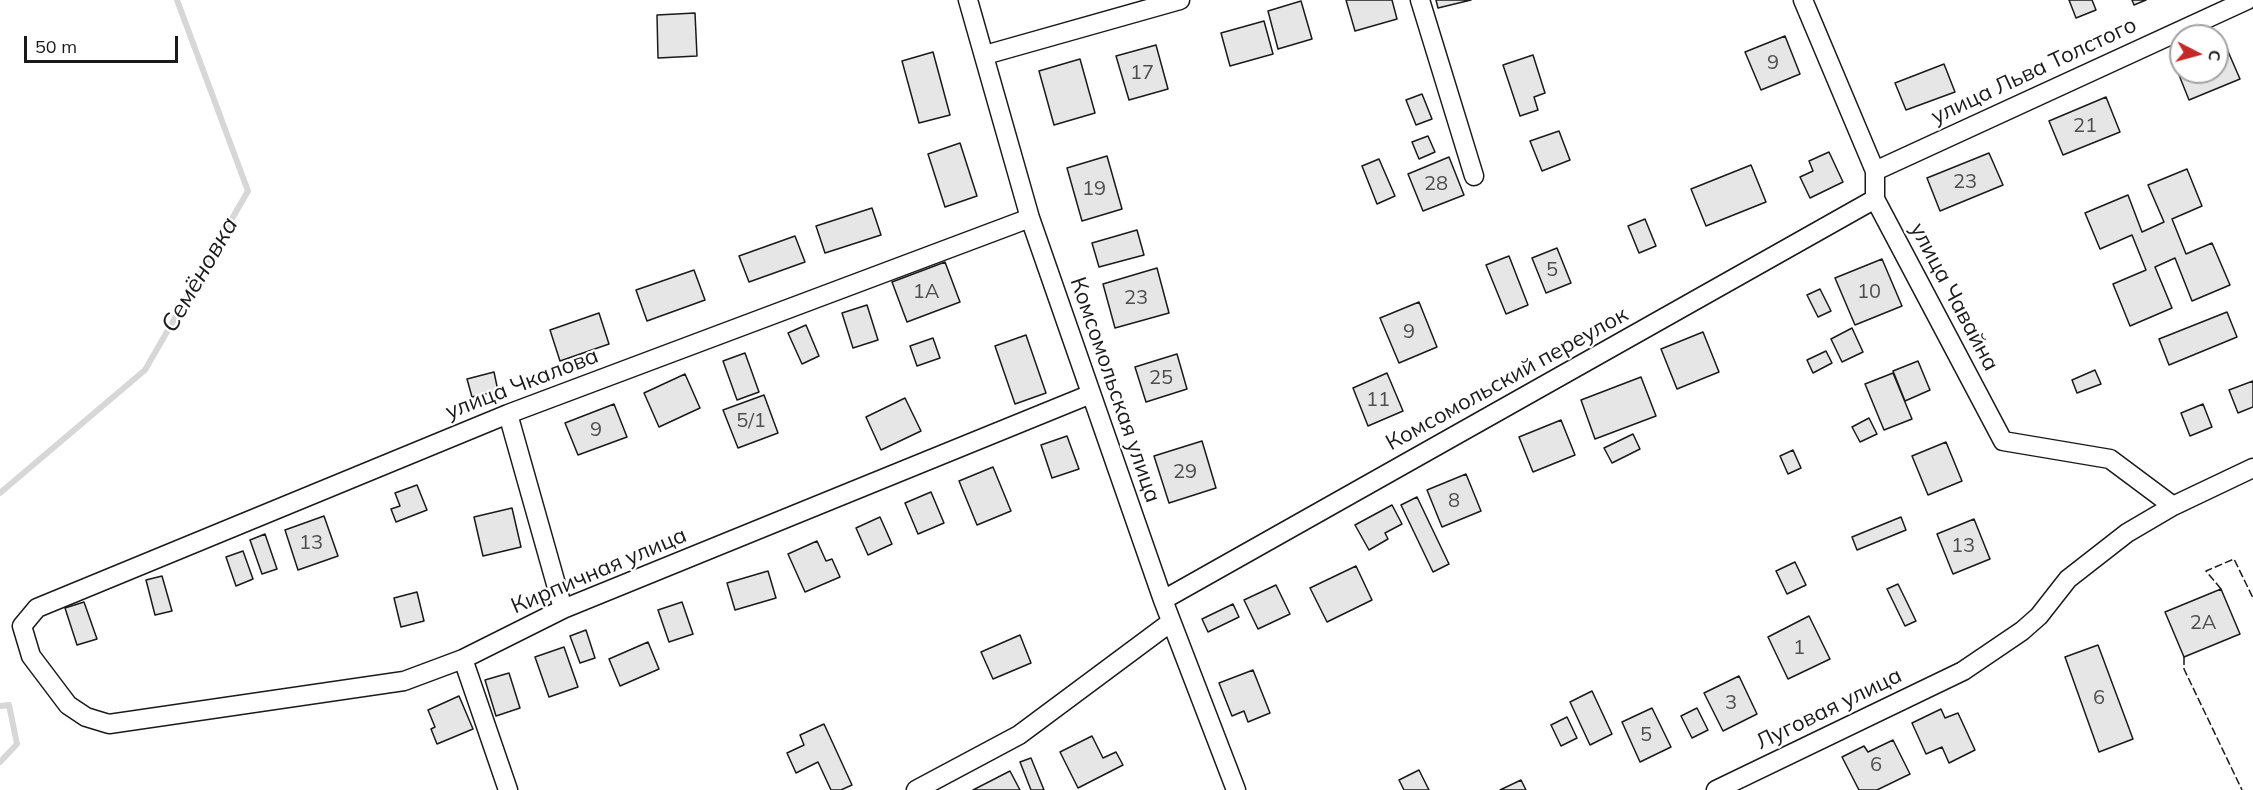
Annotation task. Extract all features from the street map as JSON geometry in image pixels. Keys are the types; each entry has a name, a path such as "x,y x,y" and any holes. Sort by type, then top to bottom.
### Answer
{"street":[{"name":"Комсомольская улица","path":"968,0 1030,218 1163,600 1236,790"},
{"path":"985,55 1180,0"},
{"path":"1420,0 1474,176"},
{"name":"улица Чавайна","path":"1803,0 1875,171 1875,199 2003,441 2110,459 2173,506"},
{"name":"улица Льва Толстого","path":"1875,171 2247,0"},
{"name":"Комсомольский переулок","path":"1163,600 1875,199"},
{"name":"улица Чкалова","path":"109,724 86,717 68,705 31,656 22,626 37,608 508,414 1030,218"},
{"name":"Кирпичная улица","path":"109,724 404,681 463,659 563,609 1091,393"},
{"path":"508,414 563,609"},
{"name":"Луговая улица","path":"1716,790 1963,671 2022,631 2038,616 2068,579 2127,533 2173,506 2253,468"},
{"path":"916,790 1019,735 1171,622"},
{"path":"463,659 508,790"}],"building":[{"path":"1346,0 1392,0 1397,19 1355,31"},
{"path":"1436,0 1471,0 1438,8"},
{"path":"2069,0 2092,0 2096,10 2076,18"},
{"path":"2132,0 2146,0 2134,5"},
{"path":"1301,1 1312,39 1278,49 1268,11"},
{"path":"695,13 697,56 658,58 657,15"},
{"path":"1264,21 1273,54 1230,66 1221,33"},
{"path":"1785,36 1800,74 1761,90 1745,52"},
{"path":"1156,45 1168,89 1129,100 1116,56"},
{"path":"933,52 950,115 919,123 902,61"},
{"path":"2229,54 2240,79 2229,84"},
{"path":"1533,55 1545,93 1534,97 1538,110 1520,116 1503,65"},
{"path":"1080,59 1095,113 1054,125 1039,71"},
{"path":"1944,64 1955,92 1906,110 1895,83"},
{"path":"2183,84 2228,84 2189,100"},
{"path":"1422,94 1432,119 1416,125 1406,100"},
{"path":"2106,97 2120,132 2063,155 2049,121"},
{"path":"1559,131 1570,160 1542,171 1530,141"},
{"path":"1428,136 1435,152 1419,159 1412,142"},
{"path":"960,143 977,196 945,207 928,154"},
{"path":"1829,152 1843,182 1810,198 1800,177 1813,171 1809,161"},
{"path":"1989,153 2003,185 1940,211 1927,178"},
{"path":"1107,156 1122,209 1082,221 1067,168"},
{"path":"1449,157 1464,195 1423,211 1408,174"},
{"path":"1379,159 1395,196 1377,204 1362,166"},
{"path":"1751,165 1766,202 1706,226 1691,189"},
{"path":"2187,169 2202,206 2172,219 2186,254 2212,243 2230,285 2192,301 2175,258 2155,267 2172,308 2130,326 2113,284 2146,270 2132,235 2100,249 2085,213 2128,195 2142,232 2164,222 2148,185"},
{"path":"872,208 881,235 825,253 816,226"},
{"path":"1645,219 1656,246 1639,253 1628,226"},
{"path":"1137,230 1144,255 1099,267 1092,243"},
{"path":"795,236 805,262 749,282 739,256"},
{"path":"1557,248 1571,283 1546,293 1532,258"},
{"path":"1509,256 1528,305 1506,314 1486,265"},
{"path":"1882,259 1902,306 1855,325 1835,278"},
{"path":"945,262 960,302 907,322 892,282"},
{"path":"1157,268 1169,313 1115,328 1103,284"},
{"path":"694,270 705,300 647,321 636,290"},
{"path":"1820,289 1831,311 1818,317 1807,295"},
{"path":"1419,302 1437,347 1399,363 1380,318"},
{"path":"867,305 878,340 853,348 842,313"},
{"path":"2227,312 2237,337 2169,365 2159,339"},
{"path":"599,313 609,344 560,361 550,330"},
{"path":"806,325 819,356 802,364 788,333"},
{"path":"1852,328 1863,352 1842,362 1831,339"},
{"path":"1703,332 1719,372 1677,389 1661,349"},
{"path":"1026,335 1046,393 1015,404 995,346"},
{"path":"933,338 940,358 917,366 910,346"},
{"path":"1826,351 1832,363 1813,373 1807,360"},
{"path":"745,353 759,392 737,400 723,361"},
{"path":"1177,354 1187,389 1146,402 1135,367"},
{"path":"1918,361 1930,390 1905,401 1893,371"},
{"path":"2095,370 2101,384 2077,393 2072,380"},
{"path":"494,372 498,391 472,397 467,379"},
{"path":"1387,373 1403,411 1368,426 1353,388"},
{"path":"1893,373 1912,419 1884,430 1865,384"},
{"path":"685,374 700,408 659,427 644,393"},
{"path":"1641,377 1656,416 1595,439 1581,400"},
{"path":"2253,381 2253,407 2238,413 2229,390"},
{"path":"764,395 778,433 738,448 723,410"},
{"path":"905,398 921,431 881,450 866,417"},
{"path":"614,404 627,437 578,455 565,423"},
{"path":"2203,404 2212,427 2190,436 2181,413"},
{"path":"1869,418 1877,434 1860,442 1852,427"},
{"path":"1561,420 1575,455 1533,472 1519,437"},
{"path":"1633,434 1640,449 1612,463 1604,448"},
{"path":"1067,436 1079,469 1052,478 1041,445"},
{"path":"1202,441 1216,488 1169,503 1154,456"},
{"path":"1946,442 1962,481 1928,495 1912,456"},
{"path":"1793,450 1801,468 1788,474 1780,456"},
{"path":"993,467 1011,511 977,525 959,481"},
{"path":"1466,474 1481,511 1442,527 1427,490"},
{"path":"417,485 427,510 396,522 391,509 400,506 395,493"},
{"path":"931,492 944,523 918,534 905,503"},
{"path":"1417,497 1449,564 1433,572 1401,505"},
{"path":"1392,505 1402,524 1385,533 1388,539 1369,550 1355,525"},
{"path":"512,508 521,547 483,556 474,517"},
{"path":"324,516 338,556 298,570 285,530"},
{"path":"880,517 892,544 868,555 856,528"},
{"path":"1901,517 1906,530 1857,550 1852,537"},
{"path":"1974,519 1990,559 1953,574 1937,534"},
{"path":"265,534 277,569 262,574 250,540"},
{"path":"817,541 826,561 832,559 840,577 805,592 788,554"},
{"path":"243,551 253,579 236,586 226,557"},
{"path":"1795,562 1806,585 1787,594 1776,571"},
{"path":"1356,566 1372,600 1327,622 1310,588"},
{"path":"768,571 776,598 735,610 727,583"},
{"path":"162,576 172,611 155,615 146,580"},
{"path":"1898,584 1916,621 1905,626 1887,589"},
{"path":"1276,585 1290,614 1258,629 1244,600"},
{"path":"2221,589 2240,634 2184,657 2165,612"},
{"path":"417,592 424,621 401,627 394,598"},
{"path":"84,602 97,639 77,645 65,608"},
{"path":"682,602 693,634 669,642 658,610"},
{"path":"1233,604 1239,617 1208,632 1202,619"},
{"path":"1809,616 1830,659 1788,679 1768,637"},
{"path":"586,630 595,658 580,663 570,636"},
{"path":"1020,635 1031,663 993,679 981,652"},
{"path":"648,642 659,669 620,686 609,659"},
{"path":"2098,645 2133,739 2099,752 2065,657"},
{"path":"564,647 578,687 549,697 535,657"},
{"path":"1253,670 1270,713 1248,722 1244,711 1232,716 1219,683"},
{"path":"509,673 520,708 496,716 485,680"},
{"path":"1739,676 1757,714 1723,731 1704,693"},
{"path":"1592,691 1612,734 1590,745 1570,702"},
{"path":"459,696 473,729 437,744 431,729 435,727 428,710"},
{"path":"1652,708 1671,747 1640,762 1622,722"},
{"path":"1697,708 1708,730 1692,738 1681,716"},
{"path":"1941,709 1945,718 1958,713 1975,750 1949,763 1942,747 1926,754 1912,723"},
{"path":"1567,717 1577,738 1561,746 1551,725"},
{"path":"824,724 852,785 841,790 831,790 818,762 796,773 787,753 804,745 800,735"},
{"path":"1092,736 1103,758 1116,752 1123,765 1078,788 1060,752"},
{"path":"1893,740 1910,774 1877,790 1859,790 1842,757 1864,746 1868,752"},
{"path":"1031,758 1044,790 1031,790 1020,762"},
{"path":"1419,770 1429,790 1404,790 1399,780"},
{"path":"1010,771 1020,790 973,790"},
{"path":"1521,780 1526,790 1500,790"}],"waterway":[{"name":"Семёновка","path":"0,493 145,370 248,191 177,0"},
{"path":"0,706 9,705 17,744 0,762"}],"fence":[{"path":"2221,589 2206,571 2234,559 2253,598"},
{"path":"2184,657 2184,669 2242,790"}]}
